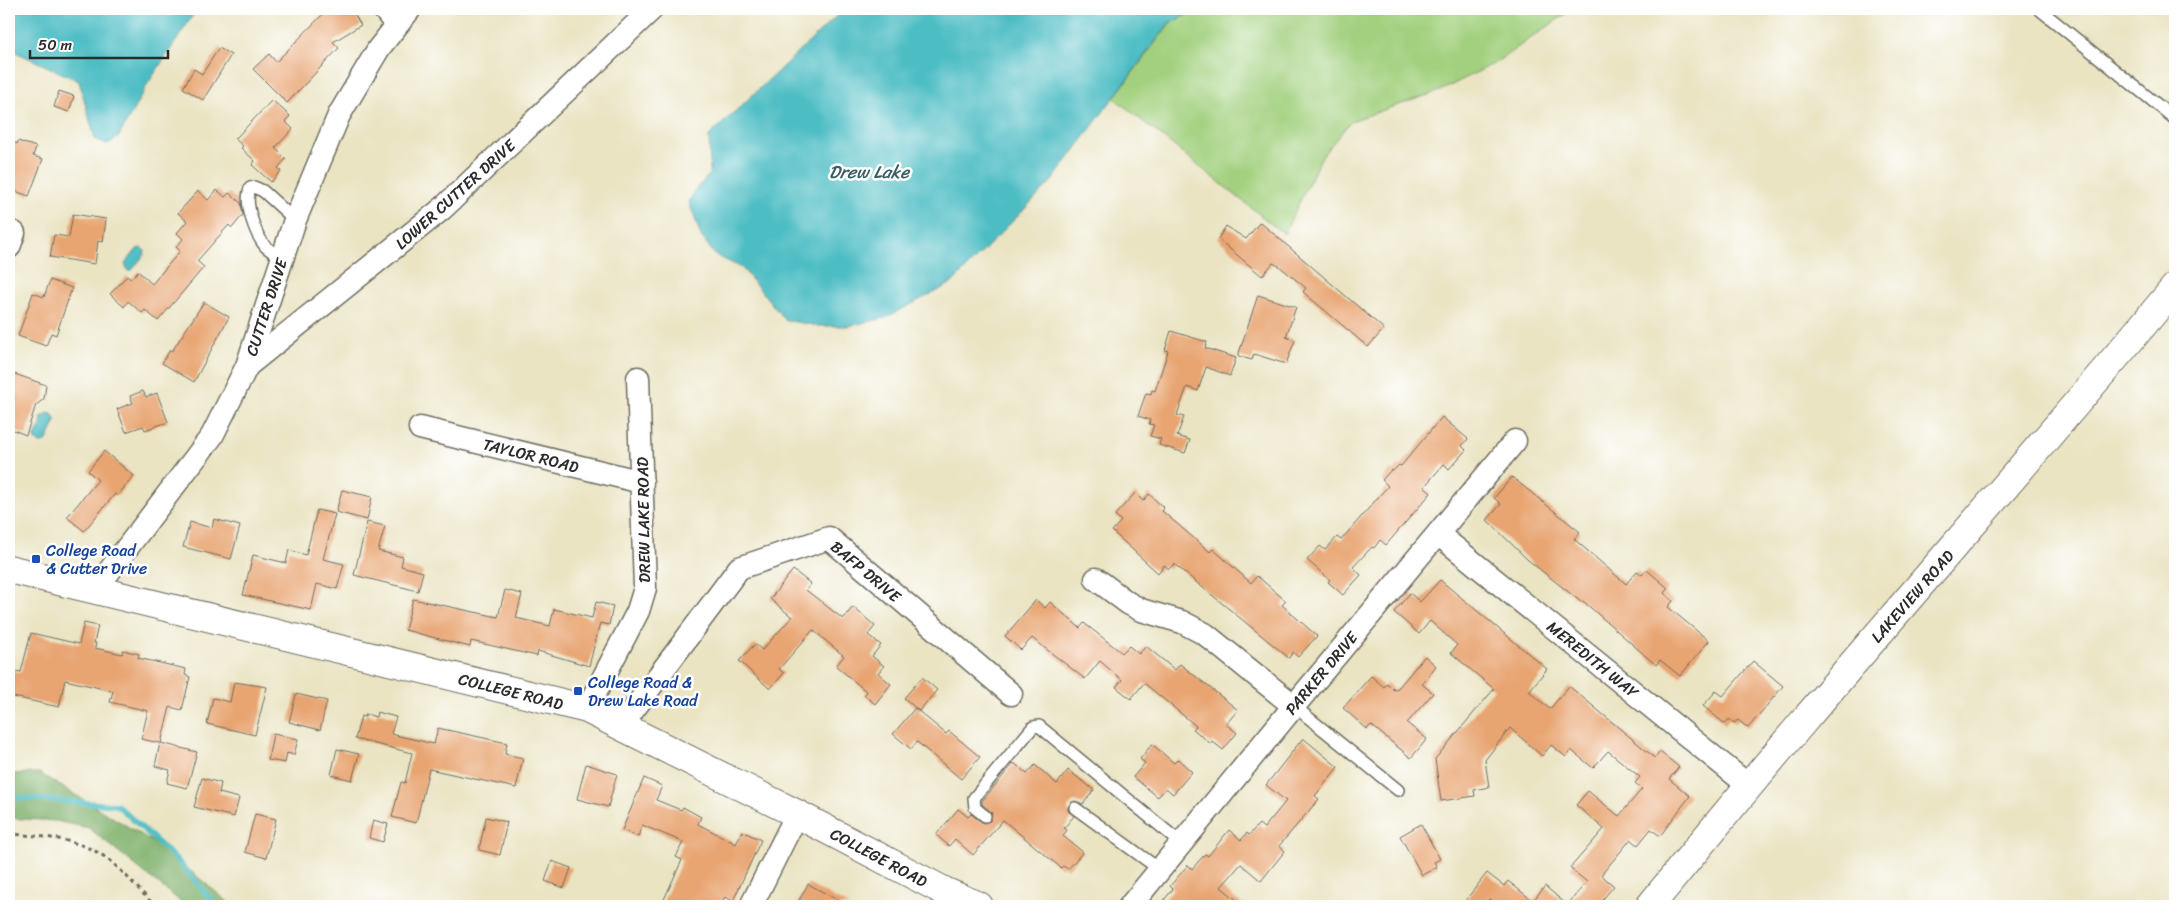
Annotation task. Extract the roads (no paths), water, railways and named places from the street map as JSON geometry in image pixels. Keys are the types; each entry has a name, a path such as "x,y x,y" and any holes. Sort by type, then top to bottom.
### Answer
{"street":[{"name":"CUTTER DRIVE","path":"95,590 203,450 247,366 294,220 339,115 367,66 410,9"},
{"name":"LOWER CUTTER DRIVE","path":"247,366 442,209 652,9"},
{"path":"9,231 14,233 9,247"},
{"name":"LAKEVIEW ROAD","path":"1650,906 1748,785 1980,518 2175,287"},
{"name":"DREW LAKE ROAD","path":"587,709 638,611 645,588 638,378"},
{"name":"TAYLOR ROAD","path":"420,428 642,482"},
{"name":"PARKER DRIVE","path":"1130,906 1180,843 1516,441"},
{"name":"MEREDITH WAY","path":"1438,534 1748,785"},
{"name":"BAFP DRIVE","path":"622,725 739,568 829,538 1011,694"},
{"name":"COLLEGE ROAD","path":"9,569 587,709 797,814 963,903"},
{"path":"1096,579 1134,607 1182,622 1205,634 1294,706"},
{"path":"751,906 797,814"}],"lane":[{"path":"377,9 393,30"},
{"path":"2039,9 2175,120"},
{"path":"282,258 265,246 256,231 249,203 250,188 254,187 263,191 294,220"},
{"path":"1294,706 1398,790"},
{"path":"985,816 975,808 974,798 1033,727 1039,726 1180,843"},
{"path":"1075,808 1159,870"}],"water":[{"path":"9,9 197,9 147,85 118,138 107,144 95,139 79,81 9,49"},
{"name":"Drew Lake","path":"844,9 1199,9 1169,23 1051,182 952,283 885,318 848,326 818,326 785,320 742,268 715,255 701,236 689,202 694,191 710,174 709,136"},
{"path":"141,248 145,251 144,255 132,270 128,271 125,264 137,249"},
{"path":"48,413 52,414 56,421 46,442 41,443 36,441 35,436 41,426 42,417"}],"waterway":[{"path":"9,797 117,805 176,859 217,906"}],"place":[{"name":"College Road & Cutter Drive","path":"36,559"},
{"name":"College Road & Drew Lake Road","path":"578,691"}]}
